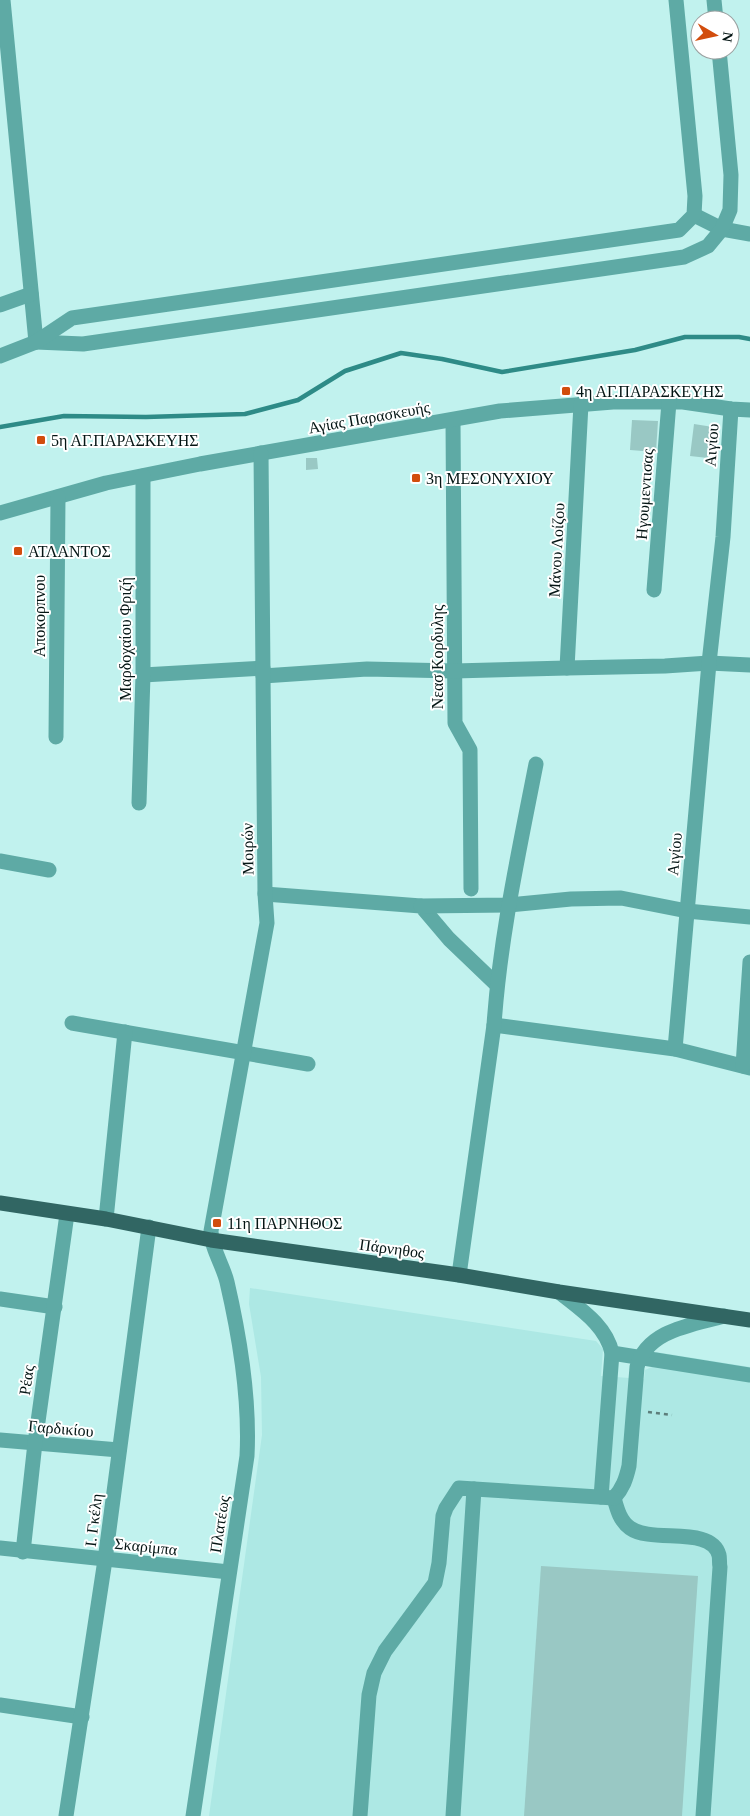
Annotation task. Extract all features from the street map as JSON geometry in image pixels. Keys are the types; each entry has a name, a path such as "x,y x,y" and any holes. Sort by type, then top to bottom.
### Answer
{"main road":[{"name":"Πάρνηθος","path":"0,1203 106,1219 211,1240 459,1275 559,1292 750,1320"}],"street":[{"path":"3,0 36,342"},
{"path":"0,356 36,342 72,318 679,230 694,215 695,196 676,0"},
{"path":"36,342 83,344 684,257 708,246 722,229 730,210 731,176 720,60"},
{"path":"694,215 722,229 750,234"},
{"path":"0,305 31,294"},
{"name":"Αγίας Παρασκευής","path":"0,513 58,496 143,476 500,411 613,402 684,402 750,410"},
{"name":"Ηγουμεντισας","path":"654,590 669,402"},
{"name":"Μάνου Λοίζου","path":"567,668 581,404"},
{"name":"Αιγίου","path":"675,1049 709,663 723,537 731,409"},
{"name":"Νεασ Κορδυλης","path":"454,420 455,723 470,750 471,889"},
{"name":"Μοιρών","path":"211,1240 211,1228 267,923 261,453"},
{"name":"Μαρδοχαίου Φριζή","path":"140,804 143,476"},
{"name":"Αποκορπνου","path":"56,737 58,496"},
{"path":"142,675 367,669 454,670 665,666 709,663 750,665"},
{"path":"459,1275 509,905 536,764"},
{"path":"0,861 49,870"},
{"path":"266,894 421,906 509,905 571,899 621,898 687,911 750,917"},
{"path":"421,906 449,940 497,985"},
{"path":"494,1026 675,1049 747,1067 750,962"},
{"path":"72,1023 308,1064"},
{"path":"106,1219 125,1032"},
{"name":"Ρέας","path":"23,1552 35,1443 67,1214"},
{"name":"Ι. Γκέλη","path":"66,1816 105,1560 149,1227"},
{"name":"Πλατέως","path":"193,1816 247,1456 248,1418 238,1343 227,1283 211,1240"},
{"path":"559,1292 601,1329 609,1342 612,1353 608,1497 622,1520 639,1533 707,1540 715,1547 719,1555 720,1567 702,1816"},
{"path":"0,1299 54,1307"},
{"path":"360,1816 369,1695 374,1674 385,1651 435,1583 446,1508 459,1488 608,1497 621,1490 629,1466 639,1357 652,1342 662,1336 724,1316"},
{"path":"612,1353 750,1375"},
{"name":"Γαρδικίου","path":"0,1440 119,1450"},
{"path":"453,1816 474,1489"},
{"name":"Σκαρίμπα","path":"0,1548 23,1552 230,1572"},
{"path":"0,1705 82,1717"}],"path":[{"path":"633,1410 672,1415"}],"shaded area":[{"path":"250,1288 596,1341 603,1349 601,1376 644,1379 645,1370 654,1366 656,1352 750,1367 750,1816 209,1816 262,1435 261,1377 249,1304"}],"building":[{"path":"632,420 658,421 656,452 630,450"},
{"path":"694,424 713,427 708,458 690,456"},
{"path":"306,458 317,458 318,469 306,470"},
{"path":"541,1566 698,1576 682,1816 524,1816"}],"waterway":[{"path":"0,427 64,416 146,417 245,414 298,400 345,371 401,353 442,359 502,372 635,350 685,337 739,337 750,339"}],"place":[{"name":"4η ΑΓ.ΠΑΡΑΣΚΕΥΗΣ","path":"566,391"},
{"name":"5η ΑΓ.ΠΑΡΑΣΚΕΥΗΣ","path":"41,440"},
{"name":"3η ΜΕΣΟΝΥΧΙΟΥ","path":"416,478"},
{"name":"ΑΤΛΑΝΤΟΣ","path":"18,551"},
{"name":"11η ΠΑΡΝΗΘΟΣ","path":"217,1223"}]}
